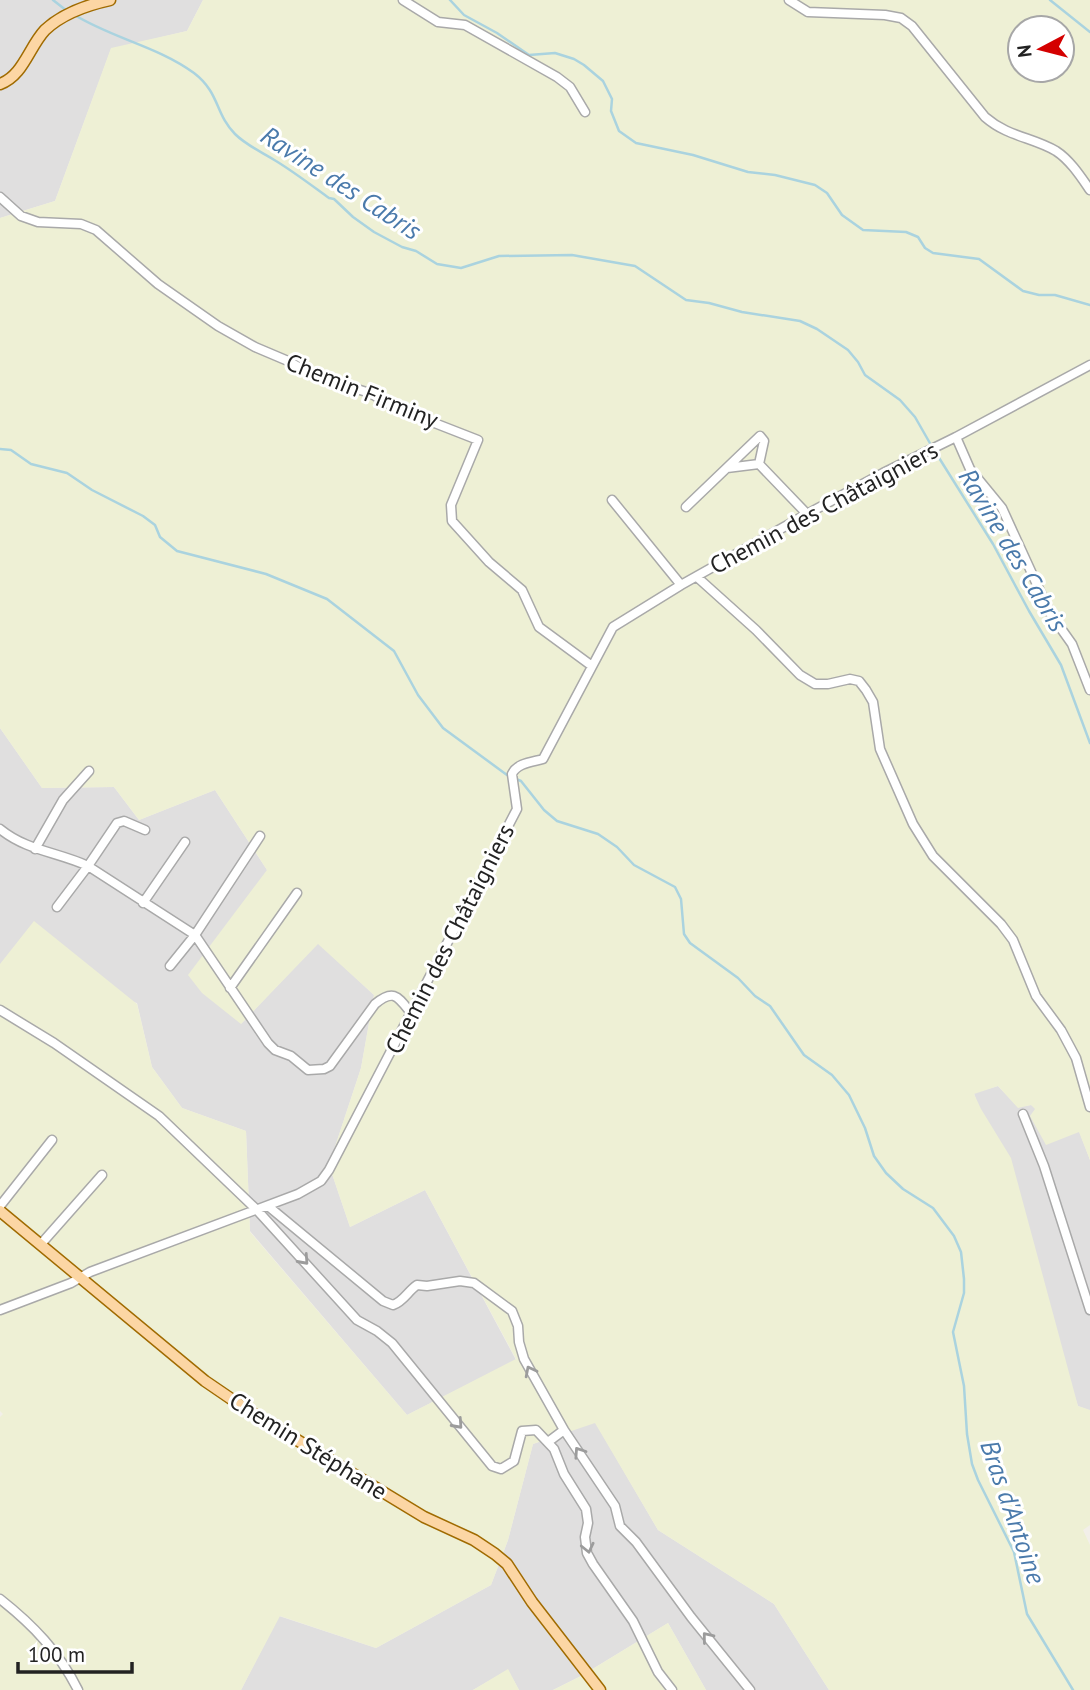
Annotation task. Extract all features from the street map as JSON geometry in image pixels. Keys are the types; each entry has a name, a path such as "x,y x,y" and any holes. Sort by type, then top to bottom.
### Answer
{"main road":[{"path":"0,84 12,78 45,31 91,3 110,0"},
{"name":"Chemin Stéphane","path":"0,1208 205,1381 246,1409 424,1517 474,1540 495,1554 507,1564 532,1602 600,1690"}],"street":[{"path":"403,0 438,22 465,25 557,77 570,87 585,112"},
{"path":"789,0 808,12 901,18 912,26 985,117 999,130 1056,152 1068,162 1090,190"},
{"name":"Chemin Firminy","path":"0,197 21,216 38,222 81,224 96,230 158,284 218,326 255,347 317,377 370,393 396,408 478,440 451,506 452,521 489,562 522,590 539,626 592,666"},
{"name":"Chemin des Châtaigniers","path":"0,1310 298,1195 321,1181 517,810 512,774 514,769 543,759 613,627 681,584 807,514 1090,365"},
{"path":"686,507 760,436 764,441 759,464"},
{"path":"956,437 970,469 1002,508 1050,613 1072,644 1090,690"},
{"path":"759,464 807,514"},
{"path":"727,468 759,464"},
{"path":"612,500 681,584"},
{"path":"696,577 756,630 800,675 815,684 850,679 859,681 866,690 873,702 880,749 913,824 933,856 1001,924 1013,940 1036,996 1061,1030 1076,1058 1090,1107"},
{"path":"35,849 63,800 89,771"},
{"path":"57,907 117,823 124,821 145,830"},
{"path":"0,829 23,845 88,866 195,935 268,1043 308,1070 330,1066 374,1004 382,998 390,995 398,997 411,1013"},
{"path":"170,966 195,935 260,836"},
{"path":"143,903 185,842"},
{"path":"230,988 297,893"},
{"path":"0,1010 54,1043 159,1116 257,1210 357,1320 392,1343 492,1466 501,1469 514,1461 522,1431 536,1430 548,1442 586,1509 587,1553 633,1621 658,1672 672,1690"},
{"path":"1023,1114 1044,1166 1090,1310"},
{"path":"0,1208 52,1140"},
{"path":"41,1244 102,1175"},
{"path":"268,1206 383,1301 393,1305 402,1301 416,1285 460,1281 474,1283 512,1311 518,1326 524,1359 564,1430 615,1506 620,1526 636,1542 750,1690"},
{"path":"548,1442 564,1430"},
{"path":"0,1599 48,1642 65,1664 78,1690"}],"shaded area":[{"path":"0,0 203,0 187,31 111,49 55,201 0,218"},
{"path":"0,728 42,788 114,787 139,820 215,790 267,870 241,1024 318,943 374,995 361,1068 329,1165 350,1227 425,1190 516,1360 407,1415 250,1231 246,1131 182,1108 152,1067 137,1003 0,964"},
{"path":"998,1086 1018,1107 1031,1105 1079,1131 1090,1160 1090,1413 1078,1406 974,1093"},
{"path":"595,1422 658,1530 774,1604 829,1690 706,1690 668,1623 553,1690 519,1690 508,1670 473,1690 241,1690 279,1616 376,1648 491,1585 508,1540 533,1444"}],"green space":[{"path":"203,0 1090,0 1090,1160 1079,1132 1046,1145 1030,1116 1035,1109 1031,1105 1018,1108 998,1086 974,1094 1011,1158 1078,1406 1090,1410 1090,1525 1083,1530 1090,1545 1090,1690 829,1690 774,1604 658,1530 595,1423 533,1444 508,1540 491,1585 376,1648 280,1616 241,1690 0,1690 0,1417 3,1414 0,1411 0,964 34,921 137,1004 152,1067 182,1108 246,1131 250,1232 407,1415 516,1359 425,1190 350,1227 329,1165 361,1068 374,995 318,944 241,1024 202,993 188,975 267,870 215,790 139,820 114,787 42,788 0,728 0,218 55,201 111,48 187,31"},
{"path":"668,1623 706,1690 553,1690 581,1676"},
{"path":"508,1669 519,1690 473,1690"}],"waterway":[{"name":"Ravine des Cabris","path":"53,0 67,11"},
{"path":"450,0 464,15 529,55 555,53 584,65 603,81 612,99 611,111 619,131 636,143 693,155 748,172 775,175 815,185 827,193 842,215 863,230 906,232 918,237 925,248 933,253 979,259 1023,291 1055,295 1090,305"},
{"path":"1050,0 1090,32"},
{"name":"Ravine des Cabris","path":"73,14 165,56 194,73 209,88 224,119 240,138 334,199 374,232 402,247 416,251 437,264 461,268 499,256 572,255 635,266 686,300 800,321 848,350 865,375 900,400 915,417 931,445"},
{"name":"Bras d'Antoine","path":"0,449 11,450 31,464 67,473 92,490 143,516 155,525 160,537 177,551 266,574 327,599 394,651 418,695 443,728 507,775"},
{"name":"Ravine des Cabris","path":"936,453 993,544 1061,665 1090,743"},
{"name":"Bras d'Antoine","path":"516,779 521,781 544,810 557,821 598,834 617,847 634,865 675,887 681,899 684,934 690,943 738,978 755,996 770,1006 804,1055 832,1075 849,1095 865,1128 874,1156 886,1173 903,1189 933,1208 954,1236 961,1252 964,1293 953,1332 964,1386 972,1464 1014,1552 1027,1614 1073,1690"}]}
